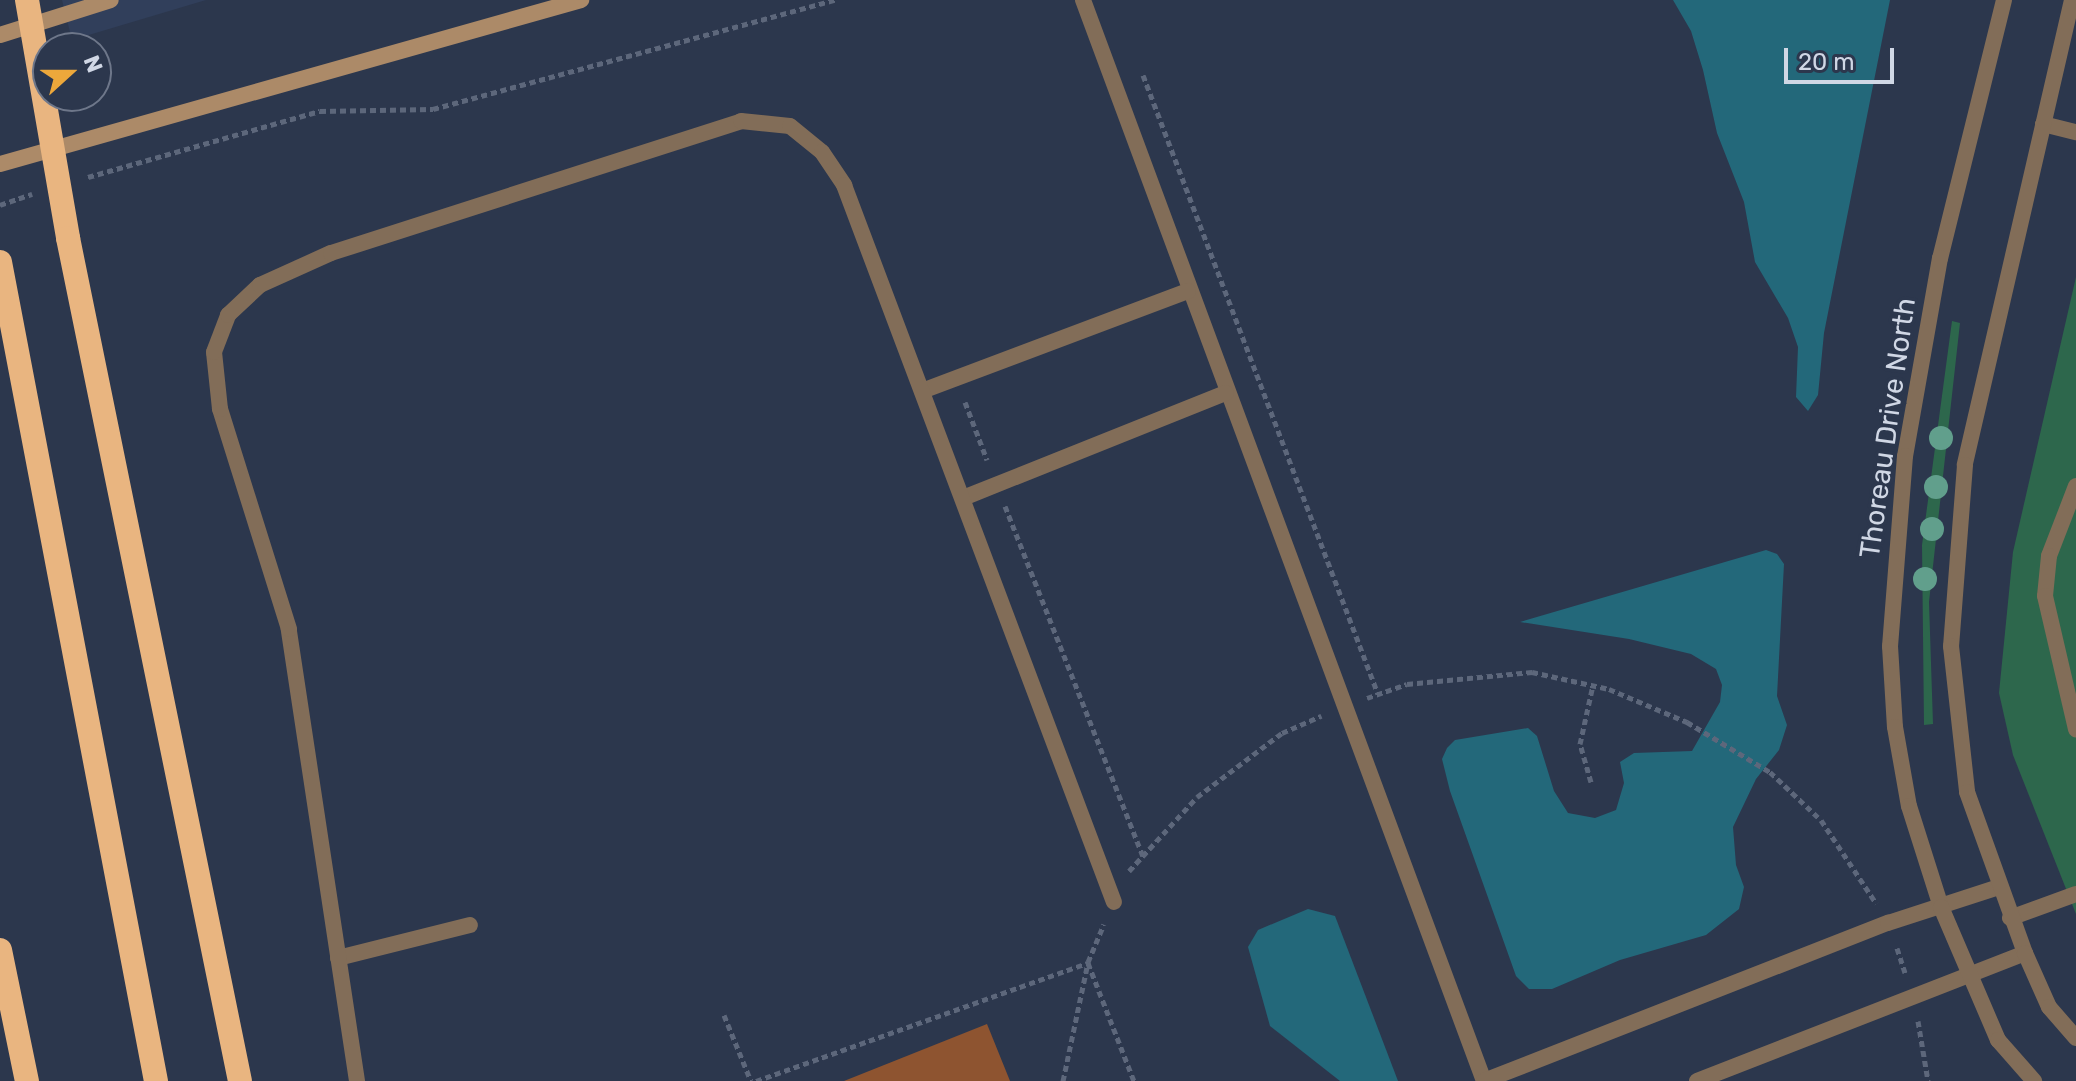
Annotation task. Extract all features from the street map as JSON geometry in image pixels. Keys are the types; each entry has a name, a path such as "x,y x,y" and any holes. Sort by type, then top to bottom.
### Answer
{"highway":[{"path":"27,0 68,238 240,1081"},
{"path":"0,262 156,1081"},
{"path":"0,950 27,1081"}],"main road":[{"path":"0,35 111,0"},
{"path":"4,163 581,0"}],"street":[{"path":"1083,0 1188,291 1484,1081 1888,923 1999,887"},
{"name":"Thoreau Drive North","path":"2004,0 1940,258 1894,546 1890,646 1895,727 1909,806 1941,907 1998,1040 2034,1081"},
{"path":"2072,0 1965,465 1955,551 1951,646 1956,720 1967,792 2025,953 2049,1007 2076,1038"},
{"path":"357,1081 289,629 220,409 214,352 228,315 260,285 331,253 741,121 790,126 822,152 844,185 1114,902"},
{"path":"2043,124 2076,132"},
{"path":"922,391 1188,291"},
{"path":"963,498 1226,393"},
{"path":"2076,486 2049,556 2045,596 2076,729"},
{"path":"2010,918 2076,894"},
{"path":"338,958 470,925"},
{"path":"1697,1081 2025,953"}],"path":[{"path":"100,173 320,111 433,109 835,0"},
{"path":"1137,61 1378,694"},
{"path":"0,205 10,201"},
{"path":"957,378 1143,856"},
{"path":"1063,1081 1088,962 1127,873 1197,797 1282,733 1343,706 1407,684 1532,672 1593,685 1687,722 1770,772 1821,820 1888,923 1913,995 1928,1081"},
{"path":"1591,782 1580,744 1593,685"},
{"path":"724,1015 753,1081 1088,962"},
{"path":"1088,962 1134,1081"}],"shaded area":[{"path":"62,0 206,0 99,32 70,32"},
{"path":"1673,0 1890,0 1824,333 1818,395 1808,411 1796,397 1798,347 1788,318 1755,262 1744,202 1717,133 1691,31"},
{"path":"1766,550 1777,554 1784,564 1777,696 1787,725 1779,750 1756,779 1733,827 1736,865 1744,887 1739,909 1706,935 1620,960 1552,989 1529,989 1516,976 1450,791 1442,759 1447,748 1455,740 1528,728 1537,736 1554,791 1568,813 1595,818 1616,810 1624,783 1620,762 1634,753 1692,751 1720,702 1722,685 1716,669 1691,654 1629,639 1520,622"},
{"path":"1308,909 1335,916 1398,1081 1340,1081 1270,1026 1248,947 1258,930"}],"green space":[{"path":"2076,277 2076,914 2013,755 1999,693 2013,552"},
{"path":"1952,321 1960,323 1929,602 1933,724 1924,725 1922,545"}],"building":[{"path":"987,1024 1010,1081 844,1081"}]}
